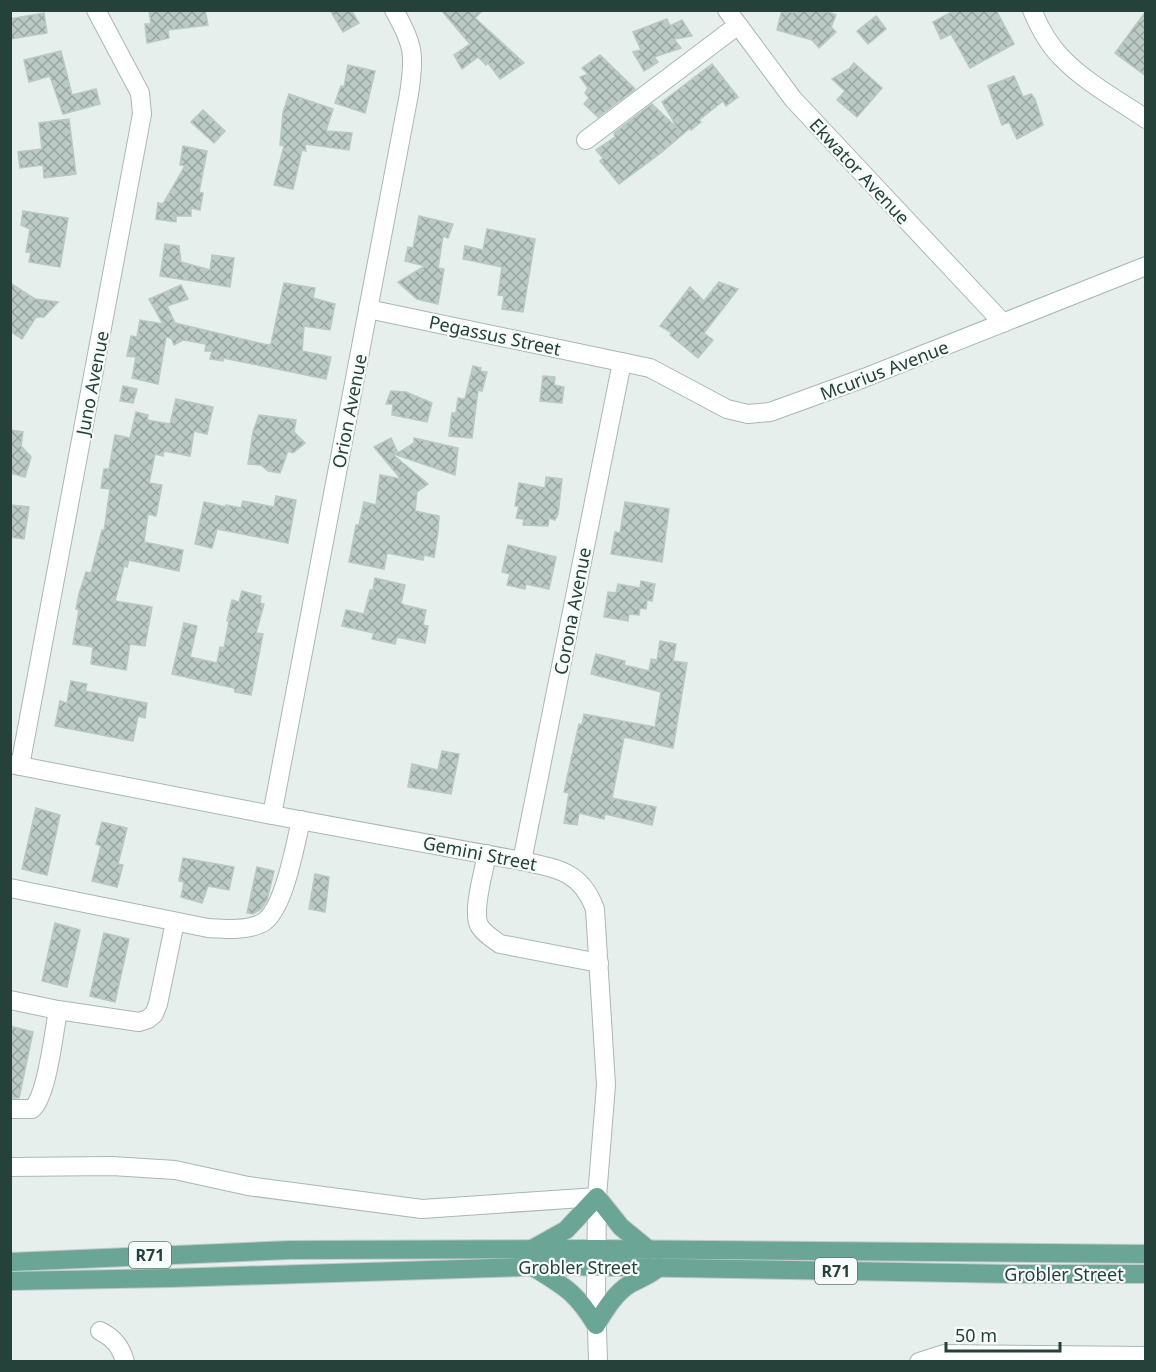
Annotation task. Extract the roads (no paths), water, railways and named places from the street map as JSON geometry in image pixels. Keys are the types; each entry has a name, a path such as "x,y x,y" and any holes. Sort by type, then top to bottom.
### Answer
{"main road":[{"path":"649,1250 621,1227 597,1197 566,1230 531,1258 569,1289 584,1305 596,1325 620,1291 650,1276 659,1267"},
{"name":"Grobler Street","path":"10,1262 290,1250 531,1258 596,1257 649,1250 1146,1254"},
{"name":"Grobler Street","path":"596,1257 659,1267 1001,1274 1146,1274"},
{"name":"Grobler Street","path":"10,1281 390,1272 531,1258"}],"street":[{"name":"Juno Avenue","path":"15,765 142,114 140,93 96,10"},
{"name":"Orion Avenue","path":"272,815 413,64 409,37 394,10"},
{"path":"1032,10 1041,30 1060,56 1075,70 1146,119"},
{"path":"586,140 732,18"},
{"name":"Ekwator Avenue","path":"732,18 793,99 1003,323"},
{"name":"Mcurius Avenue","path":"622,362 650,368 727,409 757,414 778,410 864,378 1146,266"},
{"name":"Pegassus Street","path":"368,309 622,362"},
{"name":"Corona Avenue","path":"522,861 622,362"},
{"name":"Gemini Street","path":"15,765 487,854 553,867 570,874 590,895 595,909 599,963 606,1085 597,1197 598,1362"},
{"path":"10,888 175,922 225,929 260,924 267,919 281,896 301,820"},
{"path":"487,854 476,911 479,924 489,936 500,944 599,963"},
{"path":"10,1000 139,1022 148,1019 154,1014 158,1004 175,922"},
{"path":"10,1109 32,1109 40,1100 58,1010"},
{"path":"10,1167 112,1166 175,1170 248,1186 422,1209 597,1197"},
{"path":"100,1331 121,1349 125,1362"},
{"path":"918,1362 944,1354 1146,1356"}]}
